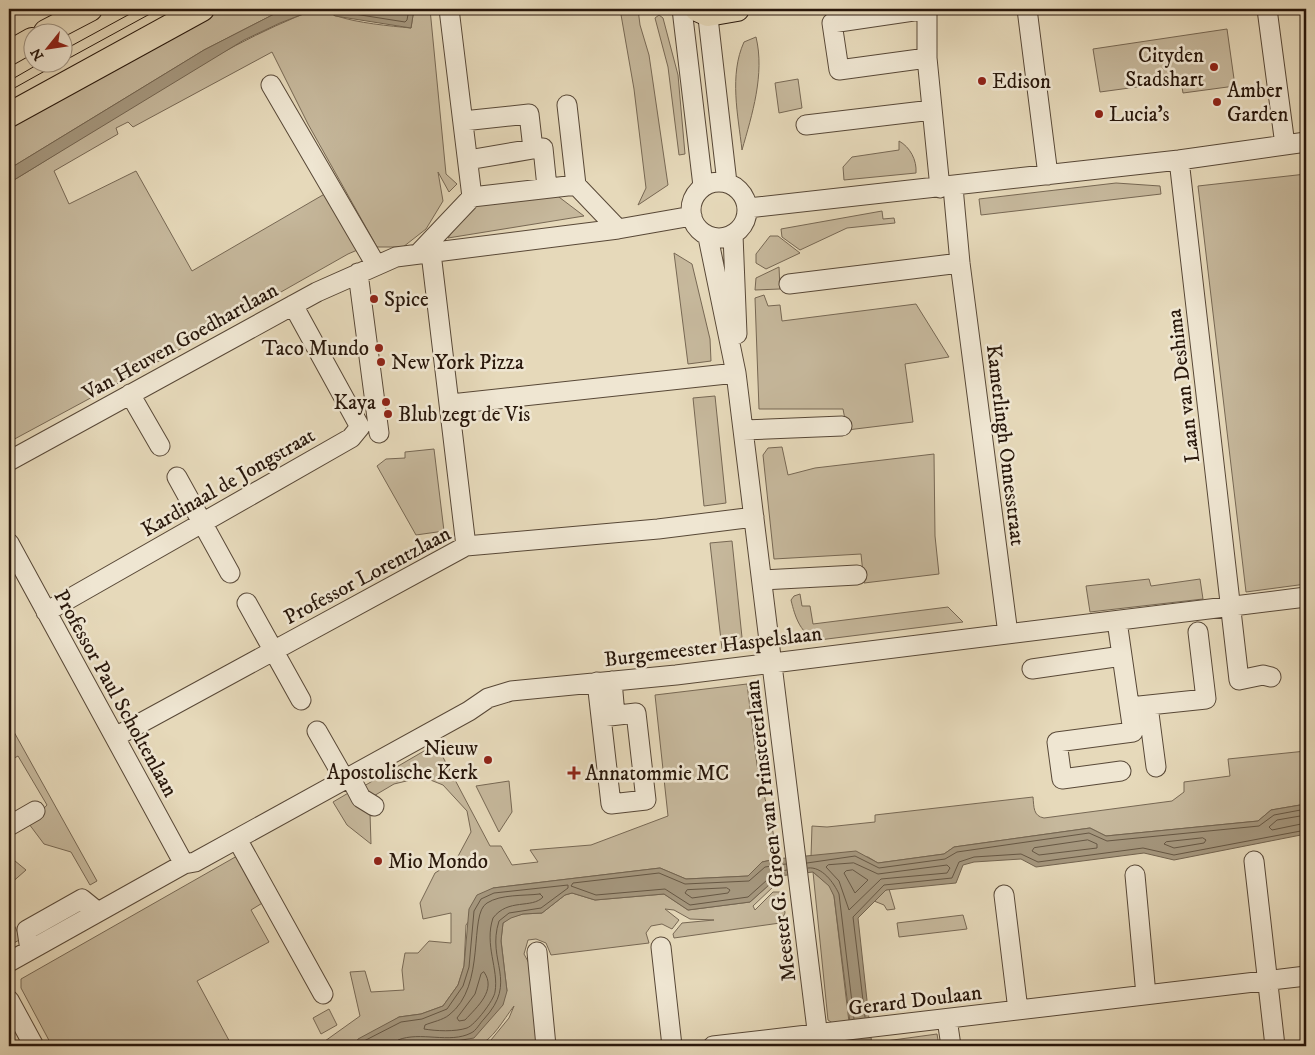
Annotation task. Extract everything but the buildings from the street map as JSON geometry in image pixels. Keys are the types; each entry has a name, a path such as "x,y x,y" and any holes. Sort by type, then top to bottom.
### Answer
{"main road":[{"path":"65,22 90,9"},
{"path":"9,115 202,9"},
{"path":"704,11 737,9"},
{"path":"9,53 22,46"}],"street":[{"path":"449,9 472,197"},
{"path":"682,9 703,186"},
{"path":"927,58 839,70 832,23 927,9 927,58 932,110 947,188"},
{"path":"1027,9 1048,175"},
{"path":"1267,9 1285,145"},
{"path":"704,11 727,183"},
{"path":"271,85 376,265"},
{"path":"567,105 576,184 618,229"},
{"path":"806,125 932,110"},
{"path":"463,121 529,114 533,149"},
{"path":"748,208 947,188 1179,160 1306,142"},
{"path":"468,160 543,148 547,187"},
{"name":"Laan van Deshima","path":"1179,160 1239,680 1263,675 1272,677"},
{"path":"715,182 727,183 741,192 748,208 743,226 733,235 721,239 708,237 700,231 692,216 692,202 696,193 703,186 715,182"},
{"path":"466,546 450,404 424,253 472,197 576,184"},
{"name":"Kamerlingh Onnesstraat","path":"947,188 960,263 1008,634"},
{"name":"Van Heuven Goedhartlaan","path":"9,461 293,305 396,257 618,229 692,216"},
{"name":"Meester G. Groen van Prinstererlaan","path":"733,235 738,338 736,373"},
{"name":"Meester G. Groen van Prinstererlaan","path":"708,237 736,373 818,1040"},
{"path":"789,284 960,263"},
{"path":"358,274 379,433"},
{"name":"Kardinaal de Jongstraat","path":"46,612 350,438 360,427 293,305"},
{"path":"450,404 736,373"},
{"path":"130,394 160,446"},
{"path":"743,430 842,426"},
{"path":"177,477 230,573"},
{"name":"Professor Lorentzlaan","path":"115,737 466,546 658,529 754,517"},
{"name":"Professor Paul Scholtenlaan","path":"9,543 184,864"},
{"path":"762,580 857,575"},
{"name":"Burgemeester Haspelslaan","path":"9,962 184,864 195,862 348,778 488,698 511,691 1306,598"},
{"path":"246,603 300,700"},
{"path":"1117,621 1122,656 1156,767"},
{"path":"1139,707 1206,699 1198,632"},
{"path":"1032,669 1122,656"},
{"path":"605,681 608,716"},
{"path":"1121,771 1062,779 1057,742 1133,732 1139,707"},
{"path":"318,730 361,798 374,806"},
{"path":"9,826 35,811"},
{"path":"236,839 323,994"},
{"path":"1254,861 1266,981 1275,1046"},
{"path":"1135,875 1146,995"},
{"path":"1004,895 1018,1010"},
{"path":"661,946 672,1046"},
{"path":"537,952 546,1046"},
{"name":"Gerard Doulaan","path":"713,1046 818,1040 837,1032 1306,976"},
{"path":"9,1000 34,1046"},
{"path":"947,1018 951,1046"}],"shaded area":[{"path":"223,9 284,9 204,50 9,169 9,128"},
{"path":"316,9 354,21 411,28 414,9 430,9 446,174 457,184 449,192 438,172 443,201 426,229 403,247 377,247 308,124 272,52 133,127 128,122 116,128 118,134 54,171 69,204 136,171 192,271 328,192 362,248 9,442 9,183 197,67 236,45"},
{"path":"620,9 638,9 640,25 649,55 668,185 638,205 646,188 634,89"},
{"path":"659,15 663,18 678,75 685,154 679,155 668,67 655,18"},
{"path":"1227,29 1235,86 1183,93 1181,81 1100,92 1093,49"},
{"path":"756,37 759,65 758,80 753,109 742,150 736,95 737,68 744,42"},
{"path":"798,79 802,108 779,113 775,83"},
{"path":"899,141 912,154 916,173 844,180 843,167 852,157 899,150"},
{"path":"1306,174 1306,584 1246,592 1198,186"},
{"path":"1116,183 1160,186 1161,194 981,215 979,199"},
{"path":"555,194 584,216 448,238 464,215 478,204"},
{"path":"882,211 883,219 894,218 895,223 847,228 800,250 782,237 781,229"},
{"path":"770,236 778,236 800,253 766,269 756,263 756,254"},
{"path":"674,253 692,264 710,339 711,361 688,364"},
{"path":"779,267 780,289 755,290 756,278"},
{"path":"764,295 768,306 780,305 782,321 916,304 949,357 905,364 913,422 847,430 843,409 759,409 755,298"},
{"path":"715,396 726,503 704,506 693,398"},
{"path":"782,447 788,475 815,468 934,454 935,536 939,574 864,583 861,554 774,559 763,455 768,448"},
{"path":"434,449 444,531 416,535 377,466 386,459 405,458 405,452"},
{"path":"732,541 743,647 722,649 710,543"},
{"path":"1149,579 1151,586 1200,579 1203,599 1090,612 1086,586"},
{"path":"800,594 802,606 810,606 813,624 948,607 963,622 819,640 803,630 797,619 791,600 794,596"},
{"path":"747,684 757,765 773,832 776,859 762,862 749,876 686,879 660,868 493,888 466,925 464,966 458,985 443,1006 421,1014 399,1017 354,1046 318,1046 360,1016 350,972 365,971 371,992 404,990 402,970 405,953 418,953 429,941 451,943 451,913 423,919 420,903 435,873 456,860 471,832 467,811 443,785 423,777 394,784 372,797 364,786 436,744 490,846 501,846 512,865 538,862 530,850 591,845 668,816 655,695"},
{"path":"9,723 97,881 90,885 71,852 44,844 29,824 47,805 18,756 9,761"},
{"path":"1306,751 1306,804 1271,810 1258,821 1106,836 1090,828 954,847 944,854 878,863 868,857 811,857 812,826 827,827 875,822 875,815 1033,797 1036,813 1044,818 1172,801 1184,792 1184,782 1230,776 1228,759"},
{"path":"509,781 512,812 499,832 476,786"},
{"path":"350,792 370,813 371,844 347,825 333,802"},
{"path":"9,856 26,870 9,885"},
{"path":"237,856 264,902 251,910 269,942 197,981 232,1046 52,1046 21,988 21,979"},
{"path":"813,872 830,886 834,896 849,1022 834,1024 828,1020"},
{"path":"779,876 781,886 773,887 753,906 755,910 773,892 782,892 785,913 780,923 674,938 673,934 682,923 714,920 690,919 674,910 665,909 679,920 672,929 662,924 651,926 646,933 649,943 551,955 546,943 536,939 528,940 524,954 530,965 540,1046 486,1046 509,1018 514,1006 493,1034 477,1046 395,1046 408,1042 436,1041 507,991 501,940 503,923 511,917 542,913 565,895 572,893 595,900 664,894 688,910 750,902"},
{"path":"889,889 895,909 887,910 884,905 874,901"},
{"path":"9,915 21,939 12,944 9,942"},
{"path":"963,915 967,929 899,937 897,923"},
{"path":"329,1009 337,1025 321,1034 313,1018"},
{"path":"937,1034 939,1046 872,1046 871,1043"}],"water":[{"path":"284,9 316,9 244,40 9,183 9,169 204,50"},
{"path":"326,9 414,9 411,28 335,16"},
{"path":"1306,804 1306,834 1174,860 1144,853 1036,867 1021,859 974,862 963,865 956,883 886,890 858,918 872,1046 853,1046 834,896 829,886 813,872 779,876 750,902 688,910 664,894 595,900 572,893 565,895 542,913 523,914 503,923 501,941 507,991 503,1005 474,1038 450,1042 408,1042 395,1046 354,1046 358,1039 399,1017 421,1014 443,1006 458,985 464,966 469,909 477,895 493,888 660,868 686,879 748,876 762,862 856,851 878,863 944,854 954,847 1090,828 1106,836 1258,821 1271,810"}],"tram line":[{"path":"72,46 139,9"},
{"path":"72,57 159,9"},
{"path":"9,81 25,72"},
{"path":"9,91 43,72"}],"place":[{"name":"Cityden Stadshart","path":"1214,67"},
{"name":"Edison","path":"982,81"},
{"name":"Amber Garden","path":"1217,102"},
{"name":"Lucia's","path":"1099,114"},
{"name":"Spice","path":"374,299"},
{"name":"Taco Mundo","path":"379,348"},
{"name":"New York Pizza","path":"381,362"},
{"name":"Kaya","path":"386,402"},
{"name":"Blub zegt de Vis","path":"388,414"},
{"name":"Nieuw Apostolische Kerk","path":"488,760"},
{"name":"Annatommie MC","path":"574,773"},
{"name":"Mio Mondo","path":"378,861"}]}
